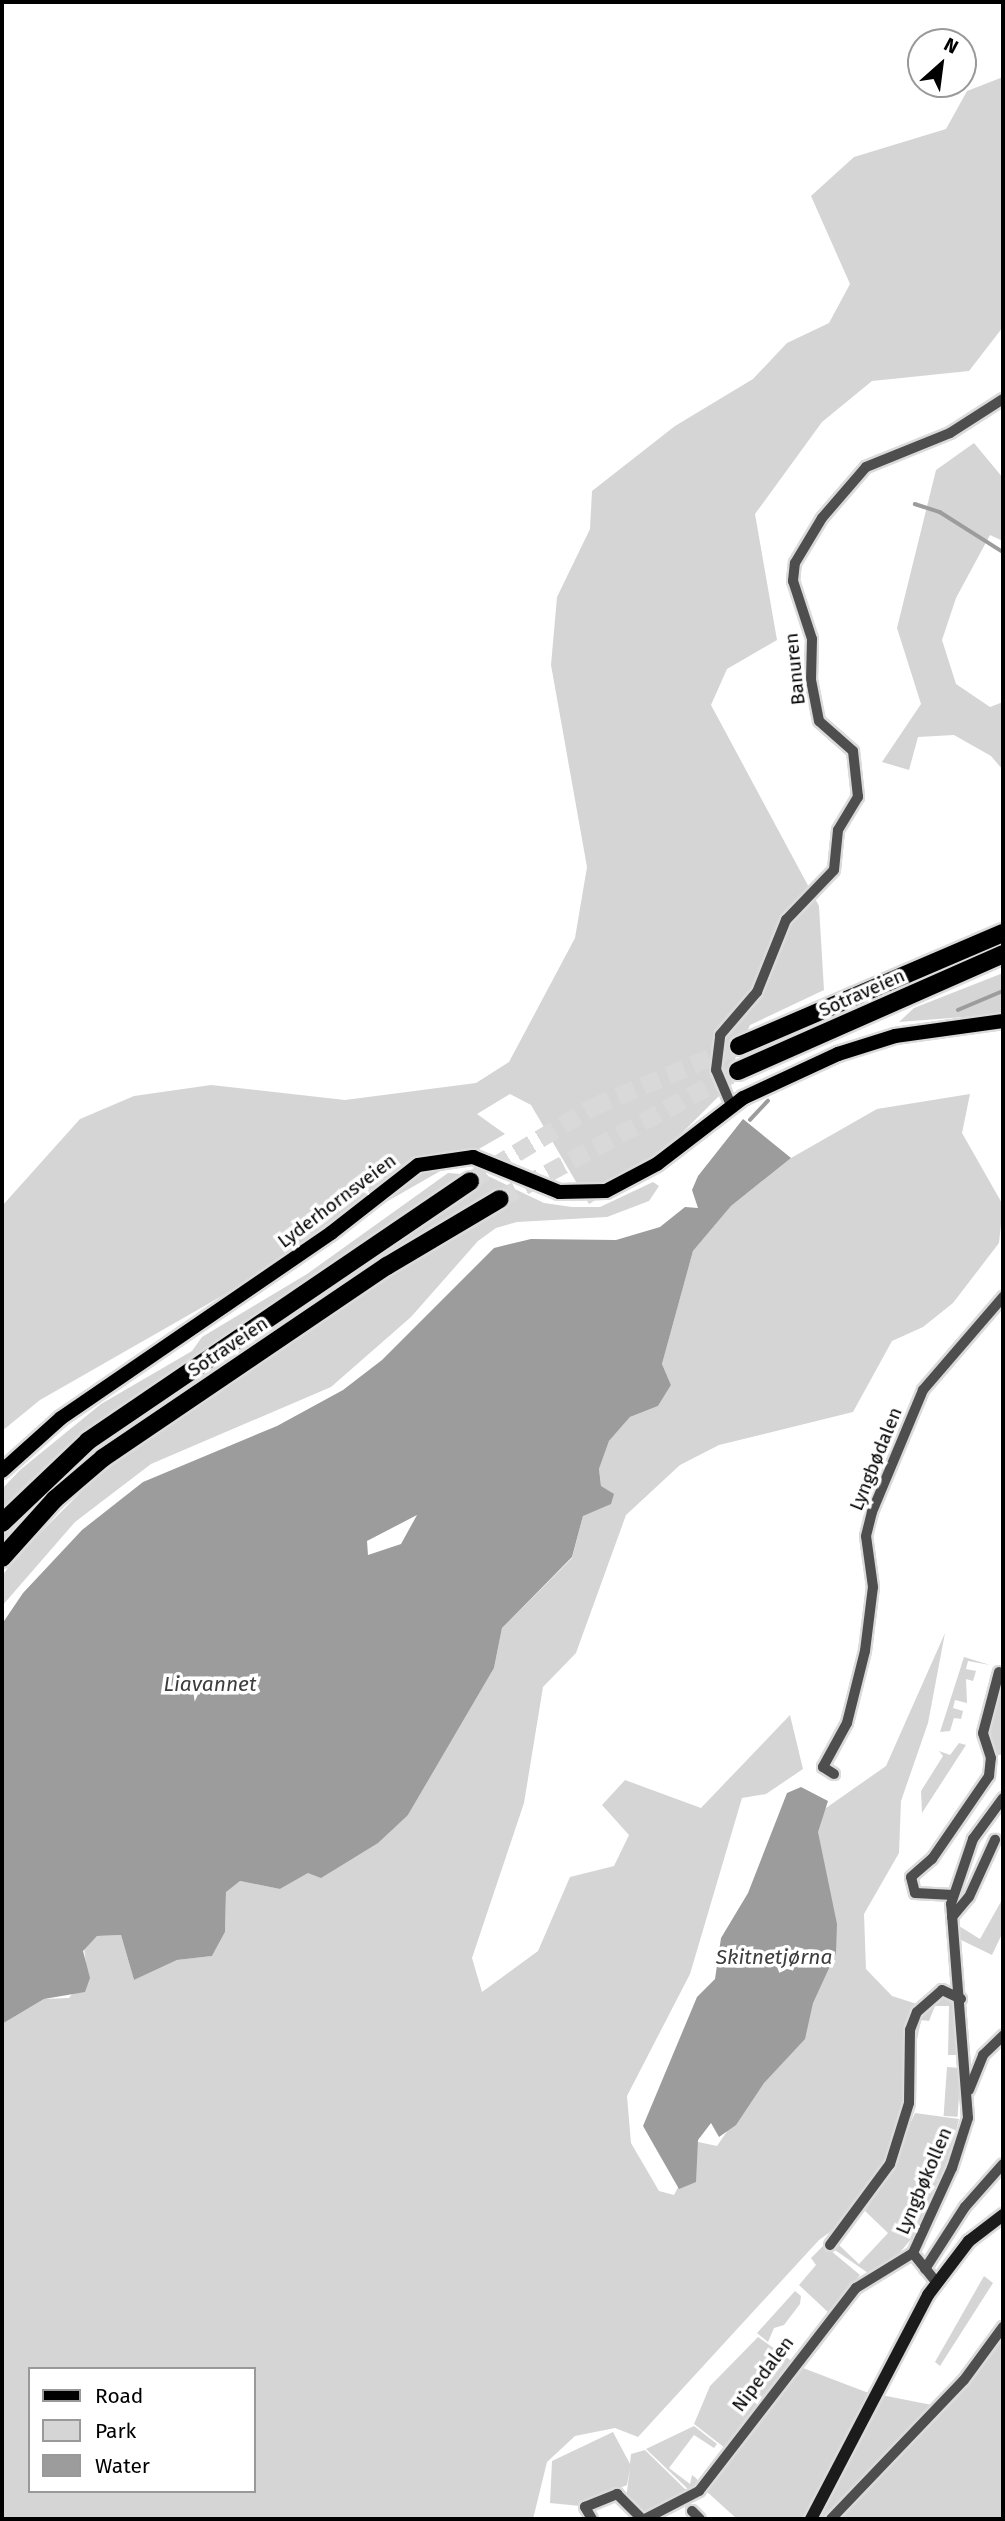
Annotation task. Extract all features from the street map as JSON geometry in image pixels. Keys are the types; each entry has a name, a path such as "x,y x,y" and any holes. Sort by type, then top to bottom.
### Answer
{"highway":[{"name":"Sotraveien","path":"739,1046 1003,933"},
{"name":"Sotraveien","path":"738,1071 1003,954"},
{"name":"Sotraveien","path":"2,1523 88,1441 470,1181"},
{"name":"Sotraveien","path":"2,1558 55,1499 103,1458 387,1266 500,1199"}],"main road":[{"name":"Lyderhornsveien","path":"2,1471 72,1410 331,1233 418,1165 445,1156 473,1157 559,1192 597,1194 657,1164 731,1105 873,1042 1003,1021"}],"street":[{"name":"Banuren","path":"731,1105 716,1070 720,1035 757,992 786,920 834,870 838,830 858,797 853,751 825,731 819,721 811,680 812,639 793,581 795,563 822,518 866,467 950,433 1003,399"},
{"name":"Lyngbødalen","path":"834,1774 823,1767 846,1723 865,1651 873,1587 866,1536 872,1513 923,1390 1003,1297"},
{"path":"953,1895 915,1893 911,1877 932,1859 989,1776 992,1758 983,1733 999,1672"},
{"name":"Lyngbøkollen","path":"937,2283 914,2253 952,2168 966,2126 967,2093 961,2000 950,1921 953,1895 973,1839 1003,1798"},
{"path":"950,1921 969,1897 995,1840"},
{"name":"Lyngbøkollen","path":"830,2245 890,2164 909,2103 911,2030 917,2012 942,1990 961,2000"},
{"path":"967,2093 983,2055 1003,2036"},
{"path":"925,2269 965,2207 1003,2164"},
{"path":"811,2519 937,2283 969,2241 1003,2215"},
{"name":"Nipedalen","path":"592,2519 584,2507 617,2494 643,2519 699,2491 856,2288 914,2253"},
{"path":"831,2519 964,2380 1003,2327"},
{"path":"692,2511 700,2519"}],"green space":[{"path":"1003,77 1003,327 969,371 872,381 822,422 755,514 777,640 727,669 711,705 819,906 824,990 750,1025 719,1096 649,1166 589,1204 531,1105 510,1094 477,1114 505,1134 40,1400 2,1431 2,1206 80,1119 134,1096 211,1085 345,1100 476,1083 509,1062 575,938 587,867 551,665 557,597 590,529 592,491 675,426 753,379 787,343 829,323 850,284 811,196 854,157 946,129 963,98 977,98 977,87"},
{"path":"974,443 1003,478 1003,541 990,535 956,598 942,640 956,684 990,707 1003,702 1003,770 991,756 954,735 918,737 909,770 882,762 921,704 897,628 936,470"},
{"path":"1003,973 1003,1014 899,1022 914,1008"},
{"path":"970,1094 962,1133 1003,1205 999,1243 953,1303 923,1327 892,1341 853,1412 719,1445 680,1465 626,1515 576,1653 543,1687 524,1803 472,1958 482,1992 538,1951 570,1877 614,1866 629,1835 602,1805 625,1780 701,1808 790,1715 803,1769 766,1794 742,1798 690,1974 627,2096 631,2143 659,2191 674,2195 688,2168 689,2140 717,2146 761,2082 806,1822 886,1766 945,1633 928,1723 901,1801 899,1853 864,1914 866,1969 892,1996 923,2006 939,1998 955,1999 960,2055 948,2055 949,2006 935,2006 929,2021 921,2020 916,2045 910,2124 915,2113 959,2119 949,2159 940,2180 935,2179 940,2181 912,2238 897,2256 868,2273 835,2250 839,2245 859,2264 888,2233 865,2211 895,2165 909,2126 844,2222 819,2240 638,2437 615,2428 575,2436 547,2462 533,2519 2,2519 2,2024 44,1999 69,1998 87,1973 84,1948 97,1936 121,1935 134,1980 177,1960 212,1956 225,1932 226,1891 240,1881 280,1889 408,1815 494,1668 502,1628 572,1558 583,1516 601,1486 599,1469 609,1441 630,1417 658,1406 671,1385 662,1364 693,1251 731,1206 791,1158 877,1109"},
{"path":"448,1173 488,1176 544,1203 572,1207 600,1207 653,1182 659,1186 649,1201 607,1217 517,1222 496,1228 478,1241 411,1317 331,1387 151,1464 75,1522 2,1606 2,1576 15,1558 97,1476 377,1284 500,1209 489,1196 319,1299 44,1499 2,1546 2,1535 25,1506 97,1443 467,1193 456,1180 331,1263 75,1438 2,1508 2,1489 20,1470 101,1404 192,1351 202,1337 307,1274"},
{"path":"964,1657 990,1665 968,1661 966,1669 976,1671 973,1681 966,1679 967,1703 955,1700 953,1708 963,1711 961,1719 954,1718 950,1731 940,1732"},
{"path":"1003,1663 1003,1754 995,1756 987,1730"},
{"path":"959,1743 966,1745 922,1813 921,1791 943,1756 939,1751 950,1755"},
{"path":"1003,1898 1003,1932 992,1955 959,1939 959,1926 980,1939"},
{"path":"947,2067 961,2068 958,2117 944,2116"},
{"path":"824,2245 860,2275 830,2314 799,2285 816,2265 811,2258"},
{"path":"984,2276 993,2283 940,2366 935,2362"},
{"path":"795,2291 801,2296 800,2304 784,2325 774,2328 768,2342 757,2333"},
{"path":"1003,2327 1003,2519 737,2519 705,2490 775,2395 779,2398 803,2368 866,2392 932,2405 977,2375"},
{"path":"758,2337 793,2362 725,2448 694,2424 710,2386"},
{"path":"694,2426 717,2444 714,2448 694,2435 669,2468 690,2484 692,2475 696,2478 700,2484 690,2491 646,2449"},
{"path":"613,2432 630,2464 631,2454 645,2450 689,2493 644,2514 626,2499 630,2468 627,2485 580,2506 550,2503 552,2461"}],"water":[{"name":"Liavannet","path":"743,1119 791,1158 731,1206 693,1251 662,1364 671,1385 658,1406 630,1417 609,1441 599,1469 601,1486 614,1494 611,1504 583,1516 572,1557 502,1628 494,1668 408,1815 378,1843 321,1878 308,1873 280,1889 240,1881 226,1892 225,1932 212,1956 177,1960 134,1980 121,1935 97,1936 83,1951 90,1978 85,1992 44,1999 2,2024 2,1624 23,1593 82,1530 143,1482 277,1426 343,1390 382,1360 494,1248 531,1239 616,1240 660,1227 685,1207 698,1208 692,1190 698,1176","holes":["417,1515 401,1544 368,1555 367,1541"]},
{"name":"Skitnetjørna","path":"801,1787 828,1801 818,1832 837,1924 836,1953 813,2003 805,2039 764,2083 736,2125 719,2137 711,2123 698,2140 696,2182 679,2189 643,2126 697,1997 715,1979 721,1938 748,1893 787,1793"}],"waterway":[{"path":"915,504 940,512 1003,552"},
{"path":"958,1010 1003,991"},
{"path":"750,1120 768,1101"}],"tunnel":[{"path":"470,1181 593,1107 739,1046"},
{"path":"500,1199 738,1071"}]}
